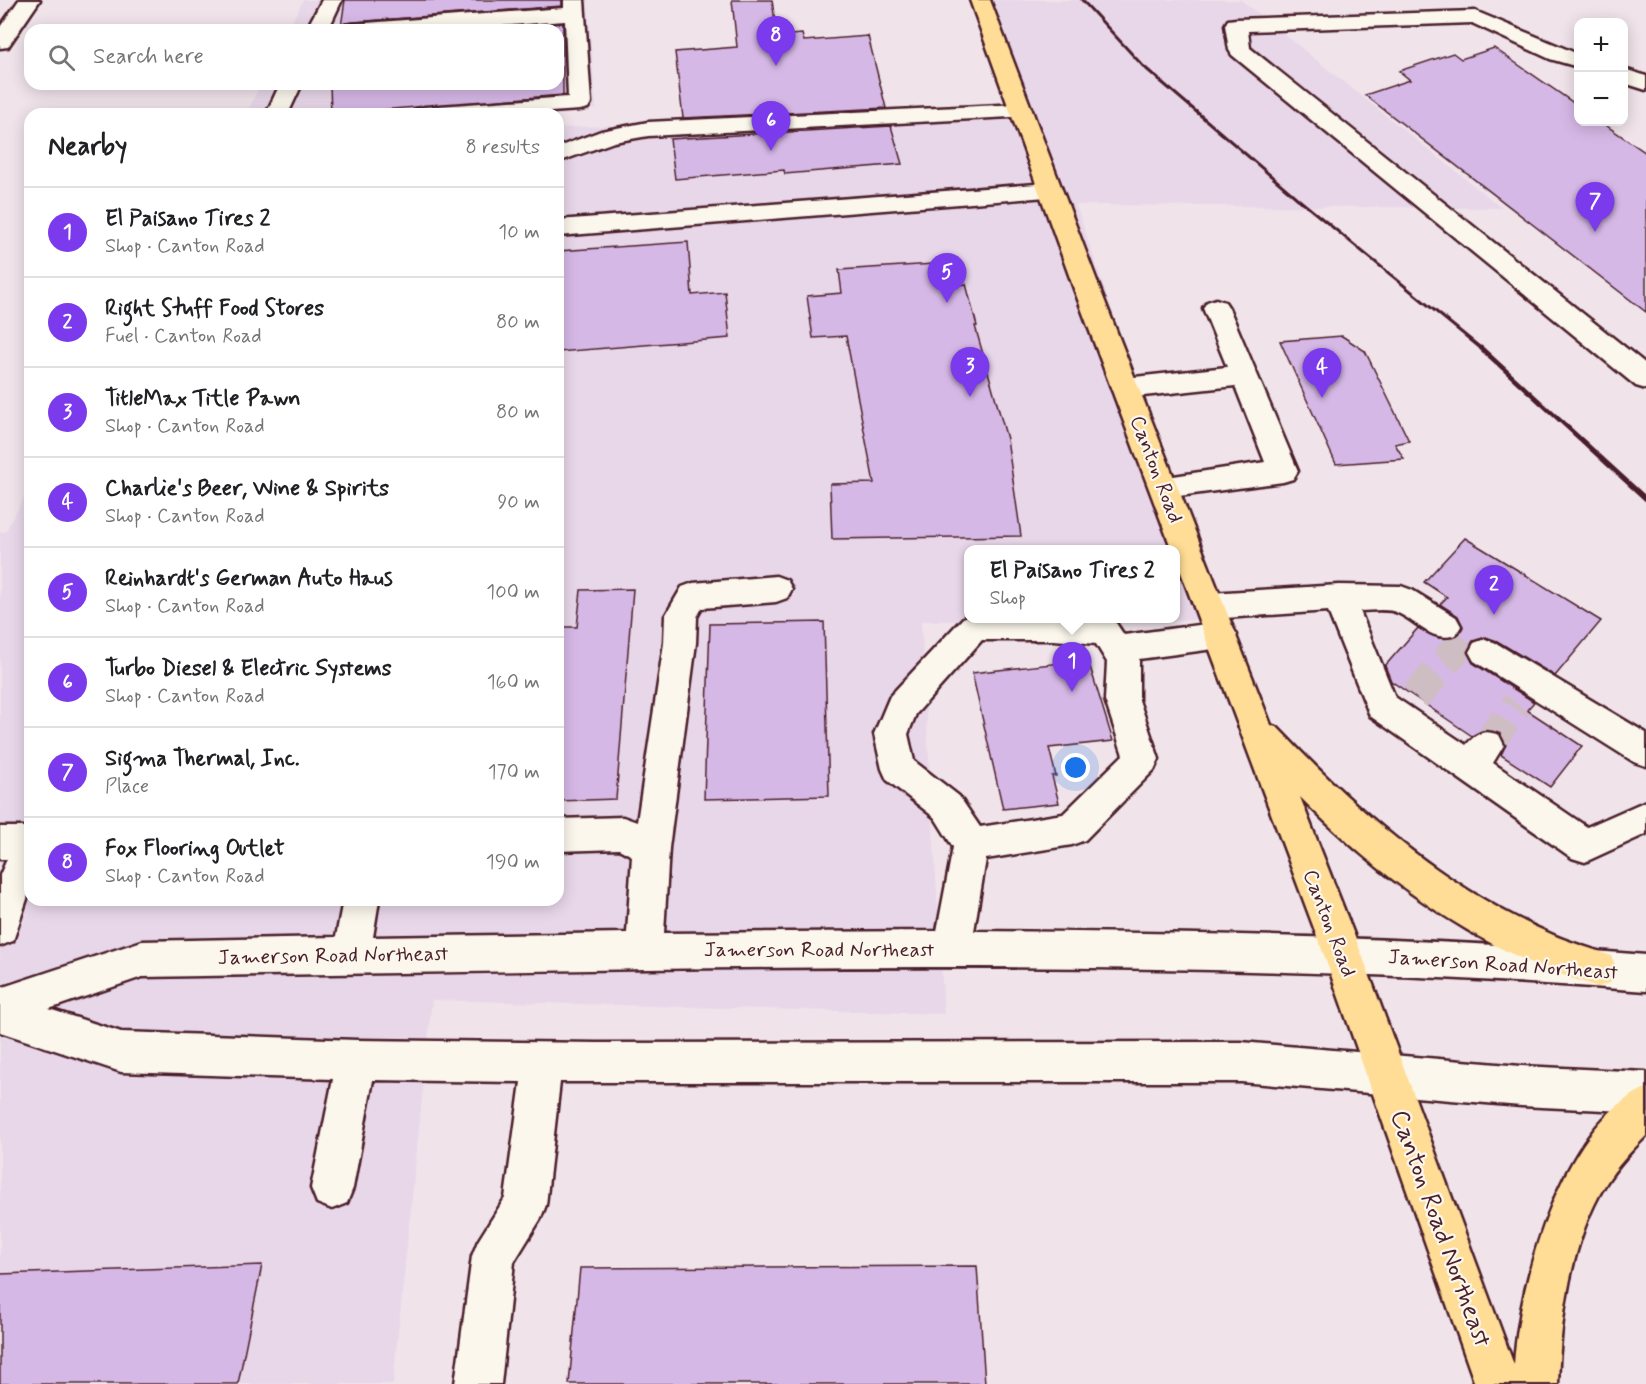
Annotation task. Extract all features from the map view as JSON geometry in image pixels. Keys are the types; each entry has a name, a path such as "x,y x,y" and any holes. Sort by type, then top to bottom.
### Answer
{"main road":[{"name":"Canton Road","path":"980,0 1050,191 1343,955 1385,1073"},
{"path":"1256,726 1338,810 1401,866 1473,912 1538,947 1598,969"},
{"name":"Canton Road Northeast","path":"1385,1073 1498,1384"},
{"path":"1535,1384 1547,1295 1563,1234 1585,1179 1617,1136 1646,1108"}],"street":[{"path":"0,42 30,0"},
{"path":"320,24 332,0"},
{"path":"411,24 575,7 568,58 580,103 510,108"},
{"path":"1574,59 1475,17 1236,25 1240,51 1646,379"},
{"path":"1628,78 1646,83"},
{"path":"280,108 288,90"},
{"path":"564,153 609,136 648,129 1021,111"},
{"path":"564,228 1050,191"},
{"path":"1164,487 1282,471 1216,308"},
{"path":"1125,388 1244,375"},
{"path":"644,950 651,848 680,643 681,616 693,596 776,589"},
{"path":"1339,598 1382,706 1406,707 1478,756 1585,846 1646,817"},
{"path":"1116,649 1215,621 1339,598 1401,600 1445,626"},
{"path":"952,948 971,845 947,807 899,769 891,734 902,706 974,627 1054,627 1105,632 1123,660 1122,700 1142,759 1072,829 971,845"},
{"path":"1485,652 1526,693 1646,751"},
{"path":"564,835 623,833 651,848"},
{"path":"0,843 24,845"},
{"path":"0,928 8,899 24,860"},
{"path":"351,955 360,906"},
{"name":"Jamerson Road Northeast","path":"0,1007 142,959 644,950 952,948 1343,955 1508,962 1646,973"},
{"path":"0,1013 122,1052 357,1060 543,1062 1241,1062 1521,1086 1646,1092"},
{"path":"332,1188 357,1060"},
{"path":"478,1384 493,1256 525,1205 543,1062"}],"shaded area":[{"path":"303,0 588,0 596,109 564,111 564,108 249,108 258,90 564,90 564,24 291,24"},
{"path":"986,0 1241,0 1502,208 1076,205 1217,620 1180,620 1180,545 964,545 964,621 921,621 944,1014 432,1000 393,1384 0,1384 0,532 5,532 24,498 24,906 564,906 564,128 1024,107"}],"building":[{"path":"345,0 562,0 562,6 341,24"},
{"path":"732,0 772,0 777,36 802,34 804,41 868,36 886,108 683,118 675,52 737,47"},
{"path":"1494,48 1574,103 1574,126 1607,126 1646,153 1646,312 1365,95 1410,80 1399,71 1453,53 1461,59"},
{"path":"330,90 563,90 563,95 404,108 331,108"},
{"path":"891,126 902,164 785,174 784,170 675,179 670,139"},
{"path":"688,242 692,295 725,292 730,338 564,352 564,251"},
{"path":"950,263 955,285 966,284 977,326 975,326 1007,439 1021,536 832,539 830,484 874,483 846,336 813,338 807,296 842,293 839,270"},
{"path":"1342,336 1365,351 1409,441 1395,444 1404,459 1336,464 1280,341"},
{"path":"1465,538 1601,621 1555,676 1497,641 1486,637 1473,641 1467,651 1473,663 1534,702 1527,710 1582,746 1550,787 1501,755 1506,744 1500,733 1484,730 1472,736 1391,681 1385,666 1418,628 1439,638 1458,636 1463,627 1458,616 1440,604 1447,597 1424,582"},
{"path":"633,589 616,799 564,801 564,627 577,627 581,590"},
{"path":"824,622 829,796 704,799 710,624"},
{"path":"1088,660 1113,741 1049,748 1056,776 1052,776 1059,803 1003,809 972,673"},
{"path":"262,1265 238,1384 0,1384 0,1274"},
{"path":"977,1266 985,1384 569,1384 580,1268"}],"tunnel":[{"path":"1415,697 1465,639"},
{"path":"1487,745 1517,704"}],"railway":[{"path":"1082,0 1143,66 1298,199 1483,350"},
{"path":"1481,348 1646,499"}],"place":[{"name":"Fox Flooring Outlet","path":"776,66"},
{"name":"Turbo Diesel & Electric Systems","path":"771,151"},
{"name":"Sigma Thermal, Inc.","path":"1595,232"},
{"name":"Reinhardt's German Auto Haus","path":"947,303"},
{"name":"TitleMax Title Pawn","path":"970,397"},
{"name":"Charlie's Beer, Wine & Spirits","path":"1322,398"},
{"name":"Right Stuff Food Stores","path":"1494,615"},
{"name":"El Paisano Tires 2","path":"1072,692"}]}
